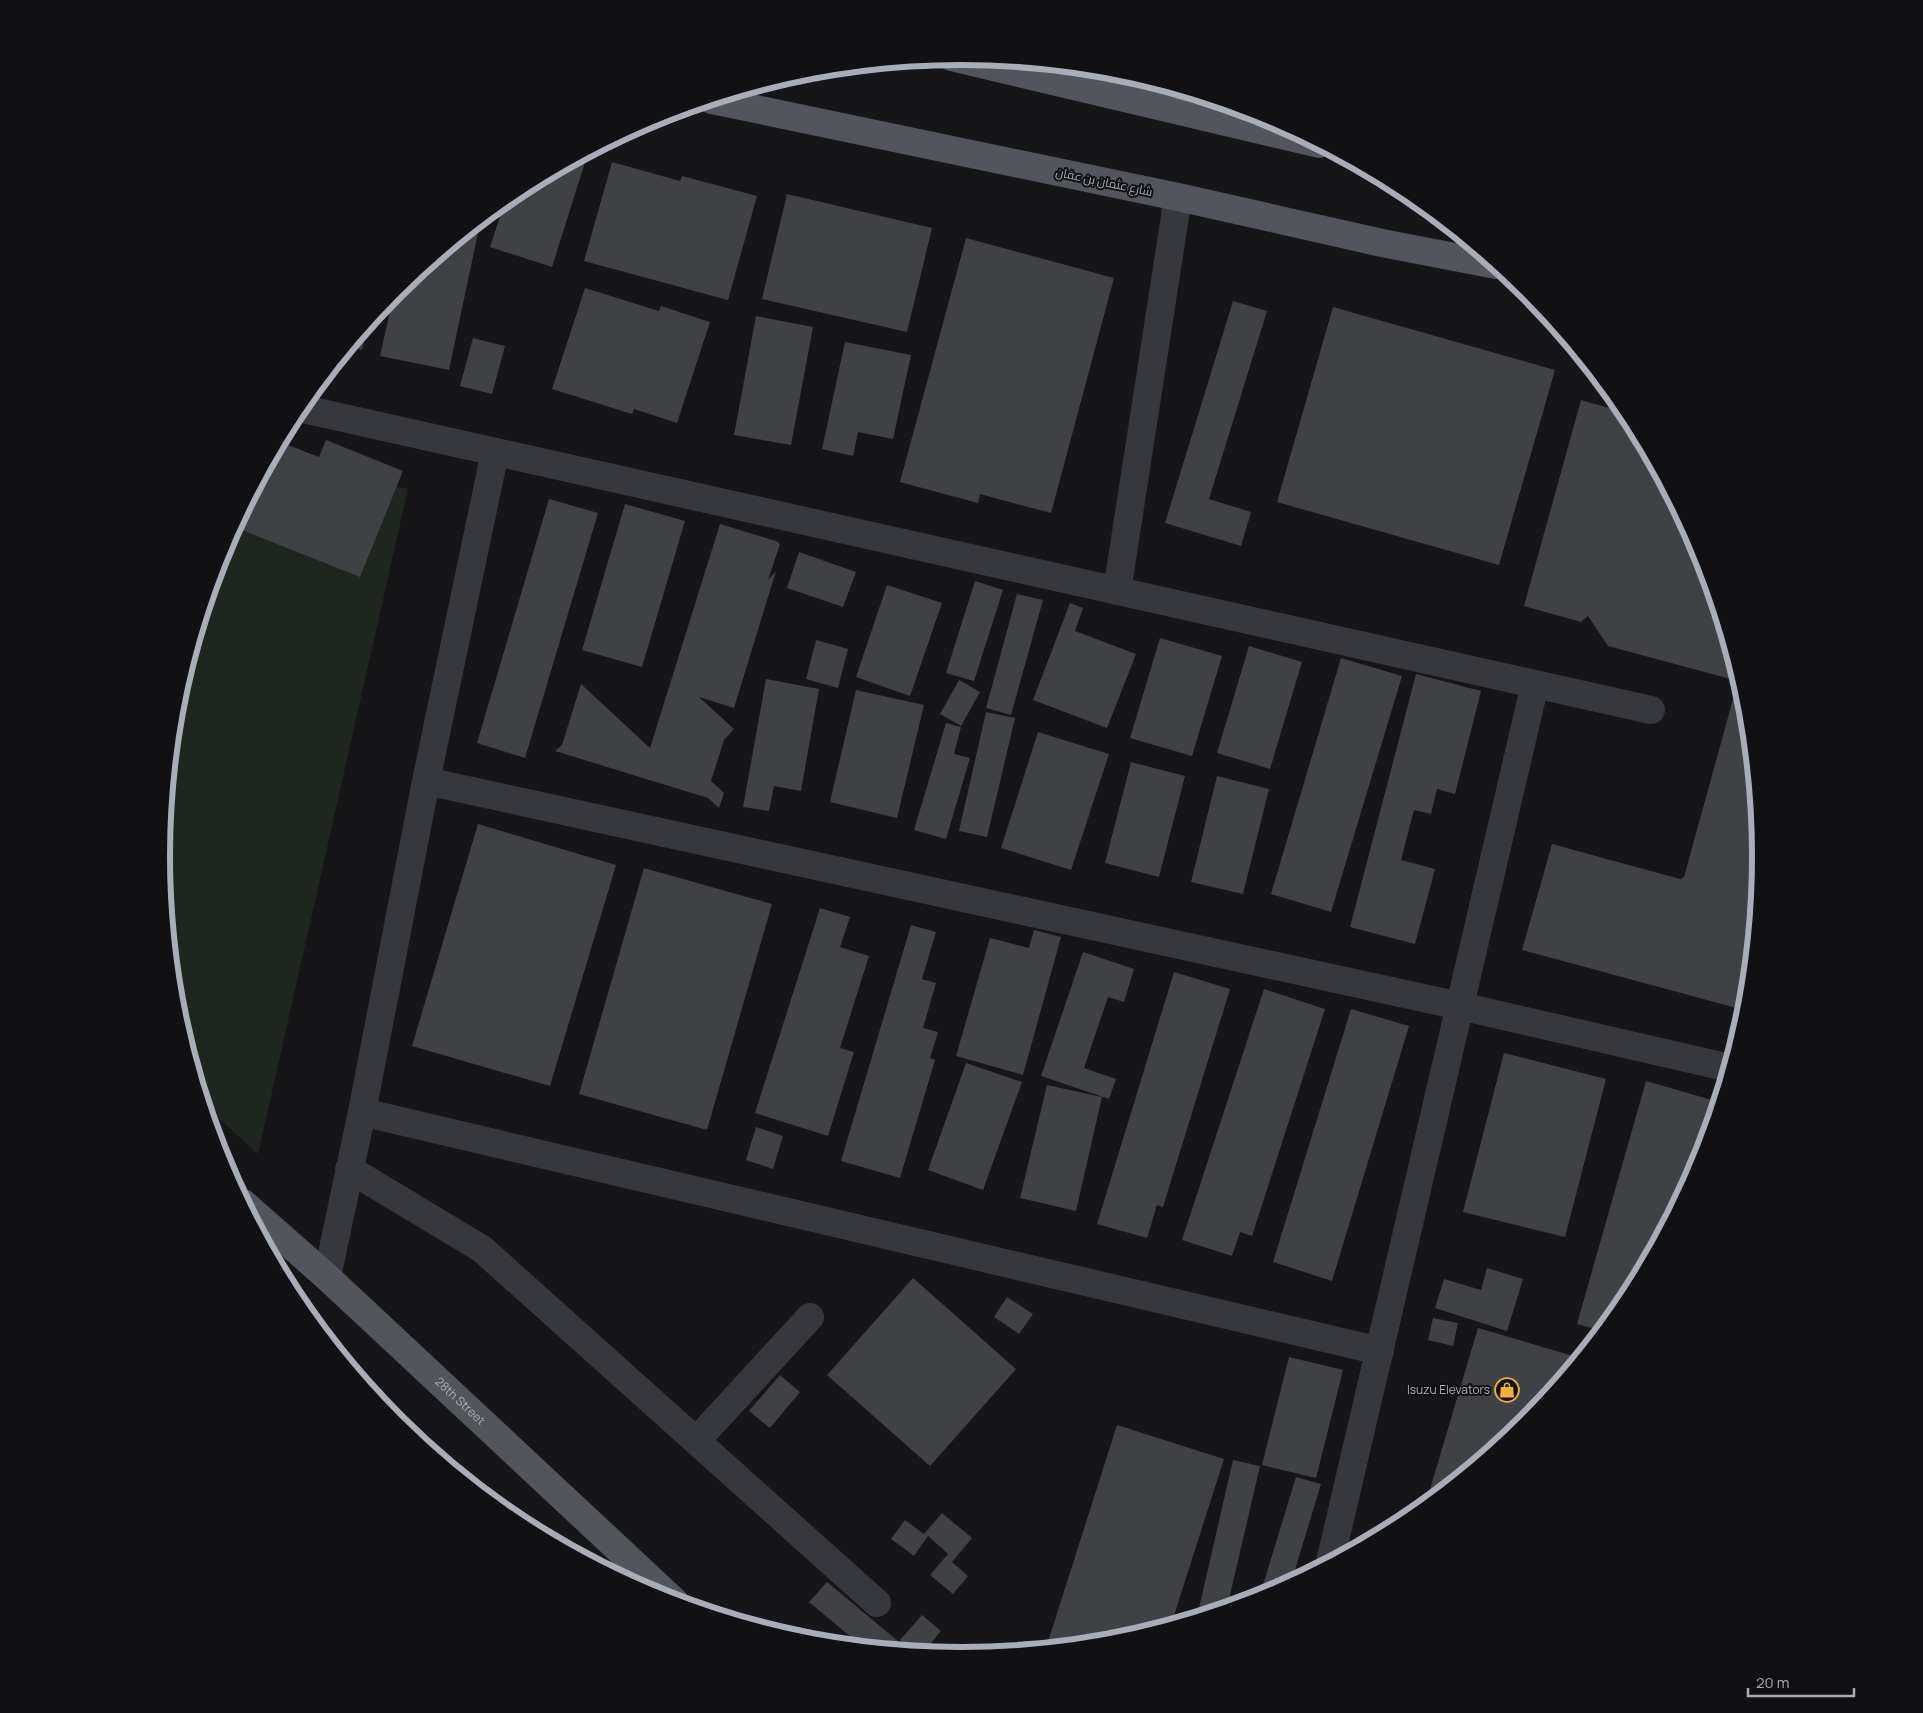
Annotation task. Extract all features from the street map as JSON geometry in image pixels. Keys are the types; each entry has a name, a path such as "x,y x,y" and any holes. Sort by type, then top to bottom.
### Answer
{"main road":[{"path":"989,66 1291,137"},
{"name":"شارع عثمان بن عفان","path":"723,102 1178,197 1382,243 1485,263"},
{"name":"28th Street","path":"255,1213 327,1277 661,1589"}],"street":[{"path":"1117,591 1178,197"},
{"path":"308,410 1651,710"},
{"path":"327,1277 362,1112 426,781 495,452"},
{"path":"1332,1556 1535,684"},
{"path":"426,781 1460,1006 1724,1067"},
{"path":"362,1112 1380,1351"},
{"path":"349,1169 482,1249 877,1603"},
{"path":"696,1441 810,1317"}],"shaded area":[{"path":"278,458 408,489 258,1154 213,1113 197,1061 185,1011 177,960 170,856 177,753 185,702 197,652 212,602 230,554 252,506"}],"building":[{"path":"586,161 552,267 490,247 501,214 522,198"},
{"path":"612,162 680,181 682,176 757,196 728,300 584,261"},
{"path":"787,194 932,228 907,332 762,299"},
{"path":"476,233 478,233 449,370 380,356 390,309 440,261"},
{"path":"966,238 1114,278 1051,513 980,494 978,503 900,482"},
{"path":"585,288 659,311 661,306 710,322 677,423 634,409 632,414 552,389"},
{"path":"1233,301 1267,311 1209,499 1251,512 1241,546 1165,523"},
{"path":"1333,307 1555,370 1499,565 1277,502"},
{"path":"756,316 813,327 791,445 734,435"},
{"path":"365,336 362,350 355,348"},
{"path":"473,338 505,346 492,394 460,386"},
{"path":"845,342 911,355 893,439 858,432 853,456 822,449"},
{"path":"1581,400 1614,409 1647,461 1671,506 1693,554 1711,602 1733,680 1608,646 1588,616 1581,622 1524,606"},
{"path":"326,440 403,471 360,577 241,530 286,444 319,457"},
{"path":"549,499 598,513 525,758 477,743"},
{"path":"625,504 685,521 642,667 582,650"},
{"path":"720,524 776,541 780,544 768,580 776,571 734,708 699,697 734,729 724,740 711,781 724,793 719,808 708,798 555,751 562,745 581,684 650,748"},
{"path":"799,552 856,572 843,607 787,588"},
{"path":"975,581 1003,590 974,681 946,673"},
{"path":"887,585 942,603 910,696 856,677"},
{"path":"1017,594 1043,600 1011,715 986,708"},
{"path":"1070,603 1083,608 1075,631 1136,654 1107,728 1033,700"},
{"path":"1160,638 1222,656 1192,756 1130,738"},
{"path":"816,640 848,649 838,688 806,679"},
{"path":"1249,646 1302,662 1270,769 1217,753"},
{"path":"1341,658 1402,676 1331,912 1271,894"},
{"path":"1416,674 1481,691 1455,794 1437,789 1431,814 1414,810 1401,860 1435,869 1415,944 1350,927"},
{"path":"766,679 819,689 801,791 774,786 769,811 743,807"},
{"path":"959,680 980,692 961,726 940,714"},
{"path":"856,690 924,705 897,818 830,802"},
{"path":"1735,691 1746,753 1753,856 1751,908 1746,960 1738,1008 1522,950 1552,844 1680,879 1684,877"},
{"path":"986,712 1015,718 987,837 959,831"},
{"path":"946,723 961,727 954,754 970,758 946,839 914,830"},
{"path":"1038,732 1109,754 1071,870 1001,848"},
{"path":"1131,762 1185,776 1159,877 1105,863"},
{"path":"1217,776 1269,789 1243,894 1191,882"},
{"path":"478,824 616,865 550,1086 412,1046"},
{"path":"644,868 772,904 707,1130 579,1094"},
{"path":"820,908 850,917 840,947 869,956 840,1048 854,1052 828,1136 755,1113"},
{"path":"911,925 936,932 922,979 936,983 923,1028 938,1032 930,1058 935,1060 900,1178 841,1161"},
{"path":"1034,930 1061,937 1023,1075 956,1056 990,938 1029,948"},
{"path":"1083,952 1134,969 1124,1002 1108,997 1084,1068 1116,1079 1109,1099 1041,1076"},
{"path":"1174,972 1230,989 1163,1207 1157,1205 1147,1238 1097,1224"},
{"path":"1264,989 1325,1009 1252,1236 1240,1232 1232,1256 1182,1240"},
{"path":"1351,1009 1409,1026 1332,1281 1273,1262"},
{"path":"1504,1053 1606,1079 1565,1237 1463,1212"},
{"path":"966,1063 1022,1082 983,1190 928,1170"},
{"path":"1646,1081 1714,1101 1693,1159 1671,1207 1647,1252 1620,1296 1596,1329 1577,1324"},
{"path":"1047,1085 1102,1097 1076,1211 1020,1198"},
{"path":"756,1127 783,1136 773,1169 746,1160"},
{"path":"1487,1268 1523,1279 1507,1331 1435,1308 1444,1279 1481,1290"},
{"path":"913,1278 1016,1369 930,1466 827,1375"},
{"path":"1007,1297 1033,1314 1019,1334 994,1317"},
{"path":"1433,1318 1458,1323 1453,1346 1428,1340"},
{"name":"Isuzu Elevators","path":"1478,1328 1574,1356 1557,1378 1521,1416 1483,1452 1428,1495"},
{"path":"1289,1357 1343,1370 1316,1478 1262,1465"},
{"path":"780,1375 800,1392 770,1428 749,1411"},
{"path":"1117,1425 1224,1459 1173,1619 1116,1633 1048,1643"},
{"path":"1233,1460 1260,1466 1229,1601 1198,1611"},
{"path":"1296,1477 1321,1484 1294,1574 1262,1589"},
{"path":"942,1513 972,1538 952,1562 968,1576 953,1594 930,1575 948,1554 928,1536 914,1556 891,1539 905,1520 924,1534"},
{"path":"827,1582 898,1641 895,1645 855,1641 809,1602"},
{"path":"922,1615 941,1631 928,1647 907,1646 900,1640"}],"place":[{"name":"Isuzu Elevators","path":"1507,1390"}]}
